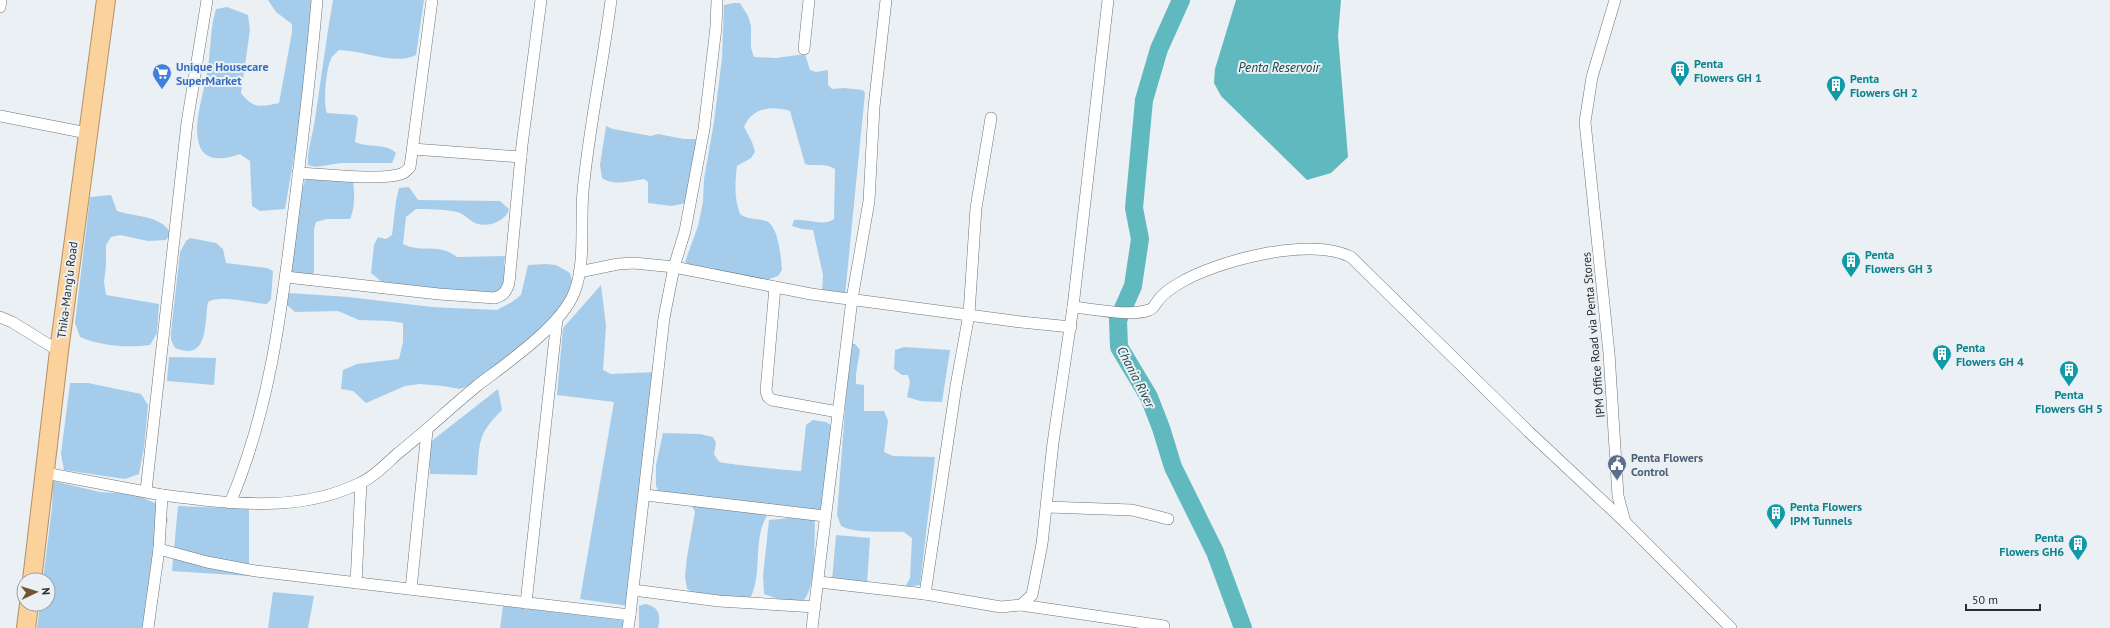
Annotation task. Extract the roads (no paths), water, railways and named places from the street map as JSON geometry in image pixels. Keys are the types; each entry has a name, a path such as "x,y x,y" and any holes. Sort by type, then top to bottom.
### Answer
{"highway":[{"name":"Thika-Mang'u Road","path":"33,572 59,351 106,0"},
{"path":"26,628 28,612"}],"street":[{"path":"0,7 1,0"},
{"path":"146,491 187,123 207,0"},
{"path":"230,503 243,474 257,430 271,370 286,277 317,0"},
{"path":"298,173 349,176 402,174 410,167 432,0"},
{"path":"286,277 439,294 495,298 502,296 507,291 541,0"},
{"path":"45,473 162,495 230,503 265,504 313,498 361,483 427,431 468,393 519,354 558,319 574,294 579,272 583,191 611,0"},
{"path":"628,628 645,495 664,318 674,267 685,231 704,129 716,27 717,0"},
{"path":"804,49 809,0"},
{"path":"812,628 819,582 825,516 852,299 869,200 874,107 886,0"},
{"path":"1021,605 1032,595 1047,508 1053,443 1071,327 1108,0"},
{"name":"IPM Office Road via Penta Stores","path":"1615,0 1592,77 1585,122 1609,353 1618,496 1625,522 1731,628"},
{"path":"0,116 87,133"},
{"path":"925,594 969,314 976,208 991,118"},
{"path":"413,149 522,157"},
{"path":"1073,307 1117,312 1147,311 1153,308 1164,293 1177,284 1230,261 1283,252 1316,250 1342,253 1351,257 1529,432 1625,522"},
{"path":"579,272 618,264 648,264 674,267 775,287 852,299 1071,327"},
{"path":"775,287 766,372 766,391 768,397 772,400 838,412"},
{"path":"0,317 12,322 59,351"},
{"path":"526,603 558,319"},
{"path":"411,589 427,431"},
{"path":"356,583 361,483"},
{"path":"148,628 159,550 162,495"},
{"path":"645,495 825,516"},
{"path":"1047,508 1132,510 1168,519"},
{"path":"159,550 207,562 256,571 630,615"},
{"path":"819,582 925,594 1001,607 1021,605 1164,626"},
{"path":"633,590 719,601 815,607"}],"water":[{"name":"Penta Reservoir","path":"1236,0 1341,0 1338,36 1348,157 1331,173 1307,180 1221,96 1214,83 1215,69"}],"waterway":[{"name":"Chania River","path":"1181,0 1159,49 1144,100 1134,208 1140,239 1133,286 1118,320 1119,347 1149,397 1161,428 1173,467 1215,552 1243,628"}],"place":[{"name":"Penta Flowers GH 1","path":"1680,87"},
{"name":"Unique Housecare SuperMarket","path":"162,90"},
{"name":"Penta Flowers GH 2","path":"1836,102"},
{"name":"Penta Flowers GH 3","path":"1851,278"},
{"name":"Penta Flowers GH 4","path":"1942,371"},
{"name":"Penta Flowers GH 5","path":"2069,387"},
{"name":"Penta Flowers Control","path":"1617,481"},
{"name":"Penta Flowers IPM Tunnels","path":"1776,530"},
{"name":"Penta Flowers GH6","path":"2078,561"}]}
